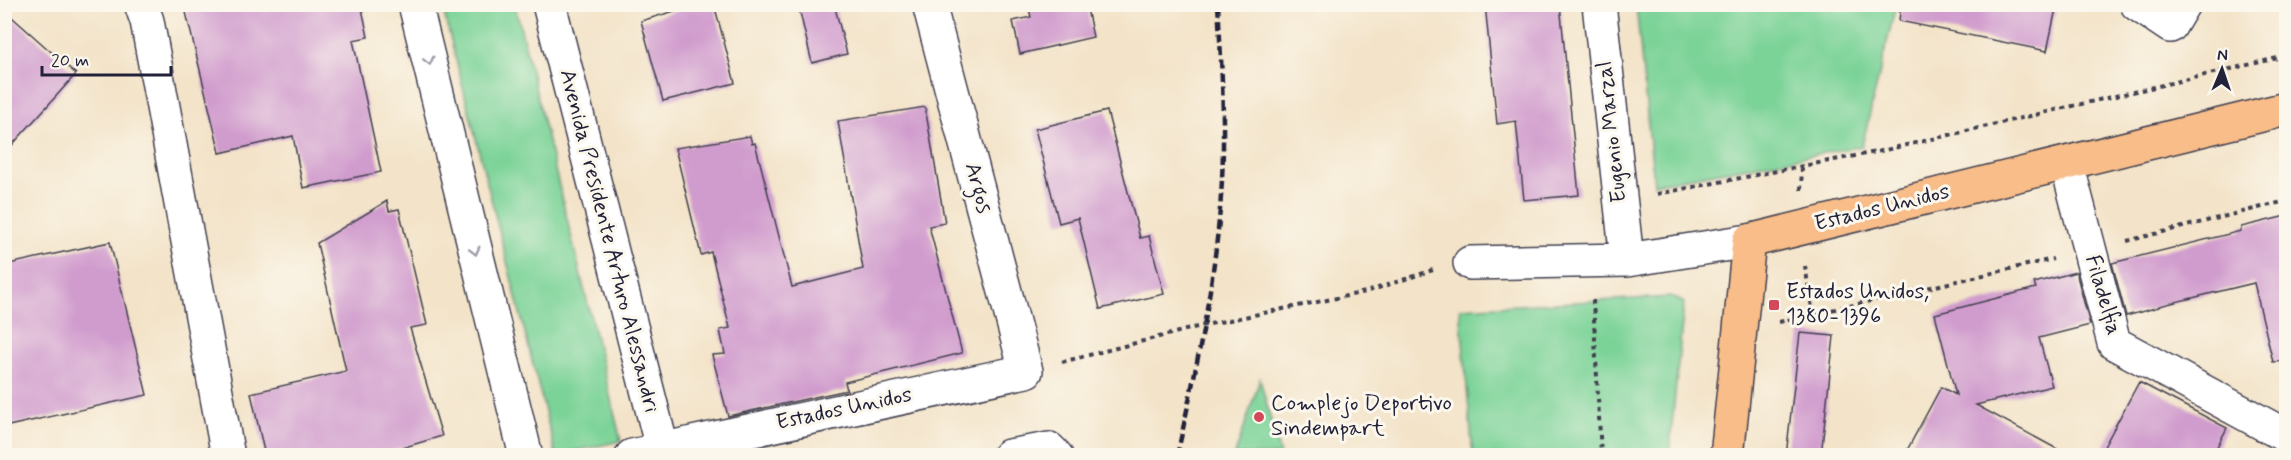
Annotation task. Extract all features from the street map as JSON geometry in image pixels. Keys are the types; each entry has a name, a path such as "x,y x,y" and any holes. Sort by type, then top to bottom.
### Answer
{"main road":[{"name":"Estados Unidos","path":"1749,240 2286,109"},
{"path":"1727,456 1749,240"}],"street":[{"path":"141,4 147,21 228,456"},
{"path":"415,4 526,456"},
{"name":"Avenida Presidente Arturo Alessandri","path":"549,4 647,452"},
{"name":"Argos","path":"929,4 1026,370"},
{"name":"Eugenio Marzal","path":"1599,4 1626,260"},
{"path":"2137,4 2176,15"},
{"name":"Filadelfia","path":"2067,164 2115,343 2286,436"},
{"name":"Estados Unidos","path":"1470,263 1626,260 1749,240"},
{"name":"Estados Unidos","path":"647,452 1026,370"},
{"path":"1009,456 1049,449 1056,456"}],"path":[{"path":"1620,201 1881,151 2286,56"},
{"path":"1739,331 2090,250 2286,201"},
{"path":"1591,261 1601,456"},
{"path":"1026,370 1205,325 1366,292 1451,264 1470,263"}],"green space":[{"path":"442,5 515,5 621,441 556,455"},
{"path":"1636,5 1896,5 1862,146 1654,184"},
{"path":"1673,297 1684,303 1669,455 1473,455 1460,308"},
{"name":"Complejo Deportivo Sindempart","path":"1260,379 1280,455 1235,455"}],"building":[{"path":"184,4 361,4 368,37 353,40 381,172 303,188 293,136 220,153"},
{"path":"698,4 714,4 735,83 663,101 641,21"},
{"path":"798,4 834,4 847,54 812,63"},
{"path":"1028,4 1086,4 1093,37 1020,54 1013,21 1031,17"},
{"path":"1485,4 1560,4 1579,195 1524,200 1516,121 1497,124"},
{"path":"1901,4 2057,4 2047,51 1899,21"},
{"path":"4,10 76,74 4,154"},
{"path":"925,107 945,223 929,226 962,353 845,382 847,390 728,416 712,355 725,354 720,330 730,328 711,252 701,255 675,148 750,136 752,144 755,143 792,287 863,269 838,121"},
{"path":"1107,111 1140,238 1149,236 1164,294 1100,309 1078,218 1059,223 1035,129"},
{"path":"387,201 389,211 399,209 427,325 410,328 442,436 375,456 265,456 251,393 346,371 317,243"},
{"path":"2286,216 2286,361 2273,362 2254,283 2126,316 2112,263 2241,231 2241,227"},
{"path":"110,242 147,395 4,427 4,265"},
{"path":"2076,272 2090,325 2039,338 2052,386 1976,405 2070,456 1904,456 1941,387 1956,395 1935,314 2036,288 2034,283"},
{"path":"1800,333 1834,336 1821,456 1786,456"},
{"path":"2139,382 2227,428 2212,456 2099,456"}],"railway":[{"path":"1177,456 1208,302 1220,209 1223,132 1218,4"}],"place":[{"name":"Estados Unidos, 1380-1396","path":"1774,305"},
{"name":"Complejo Deportivo Sindempart","path":"1259,417"}]}
